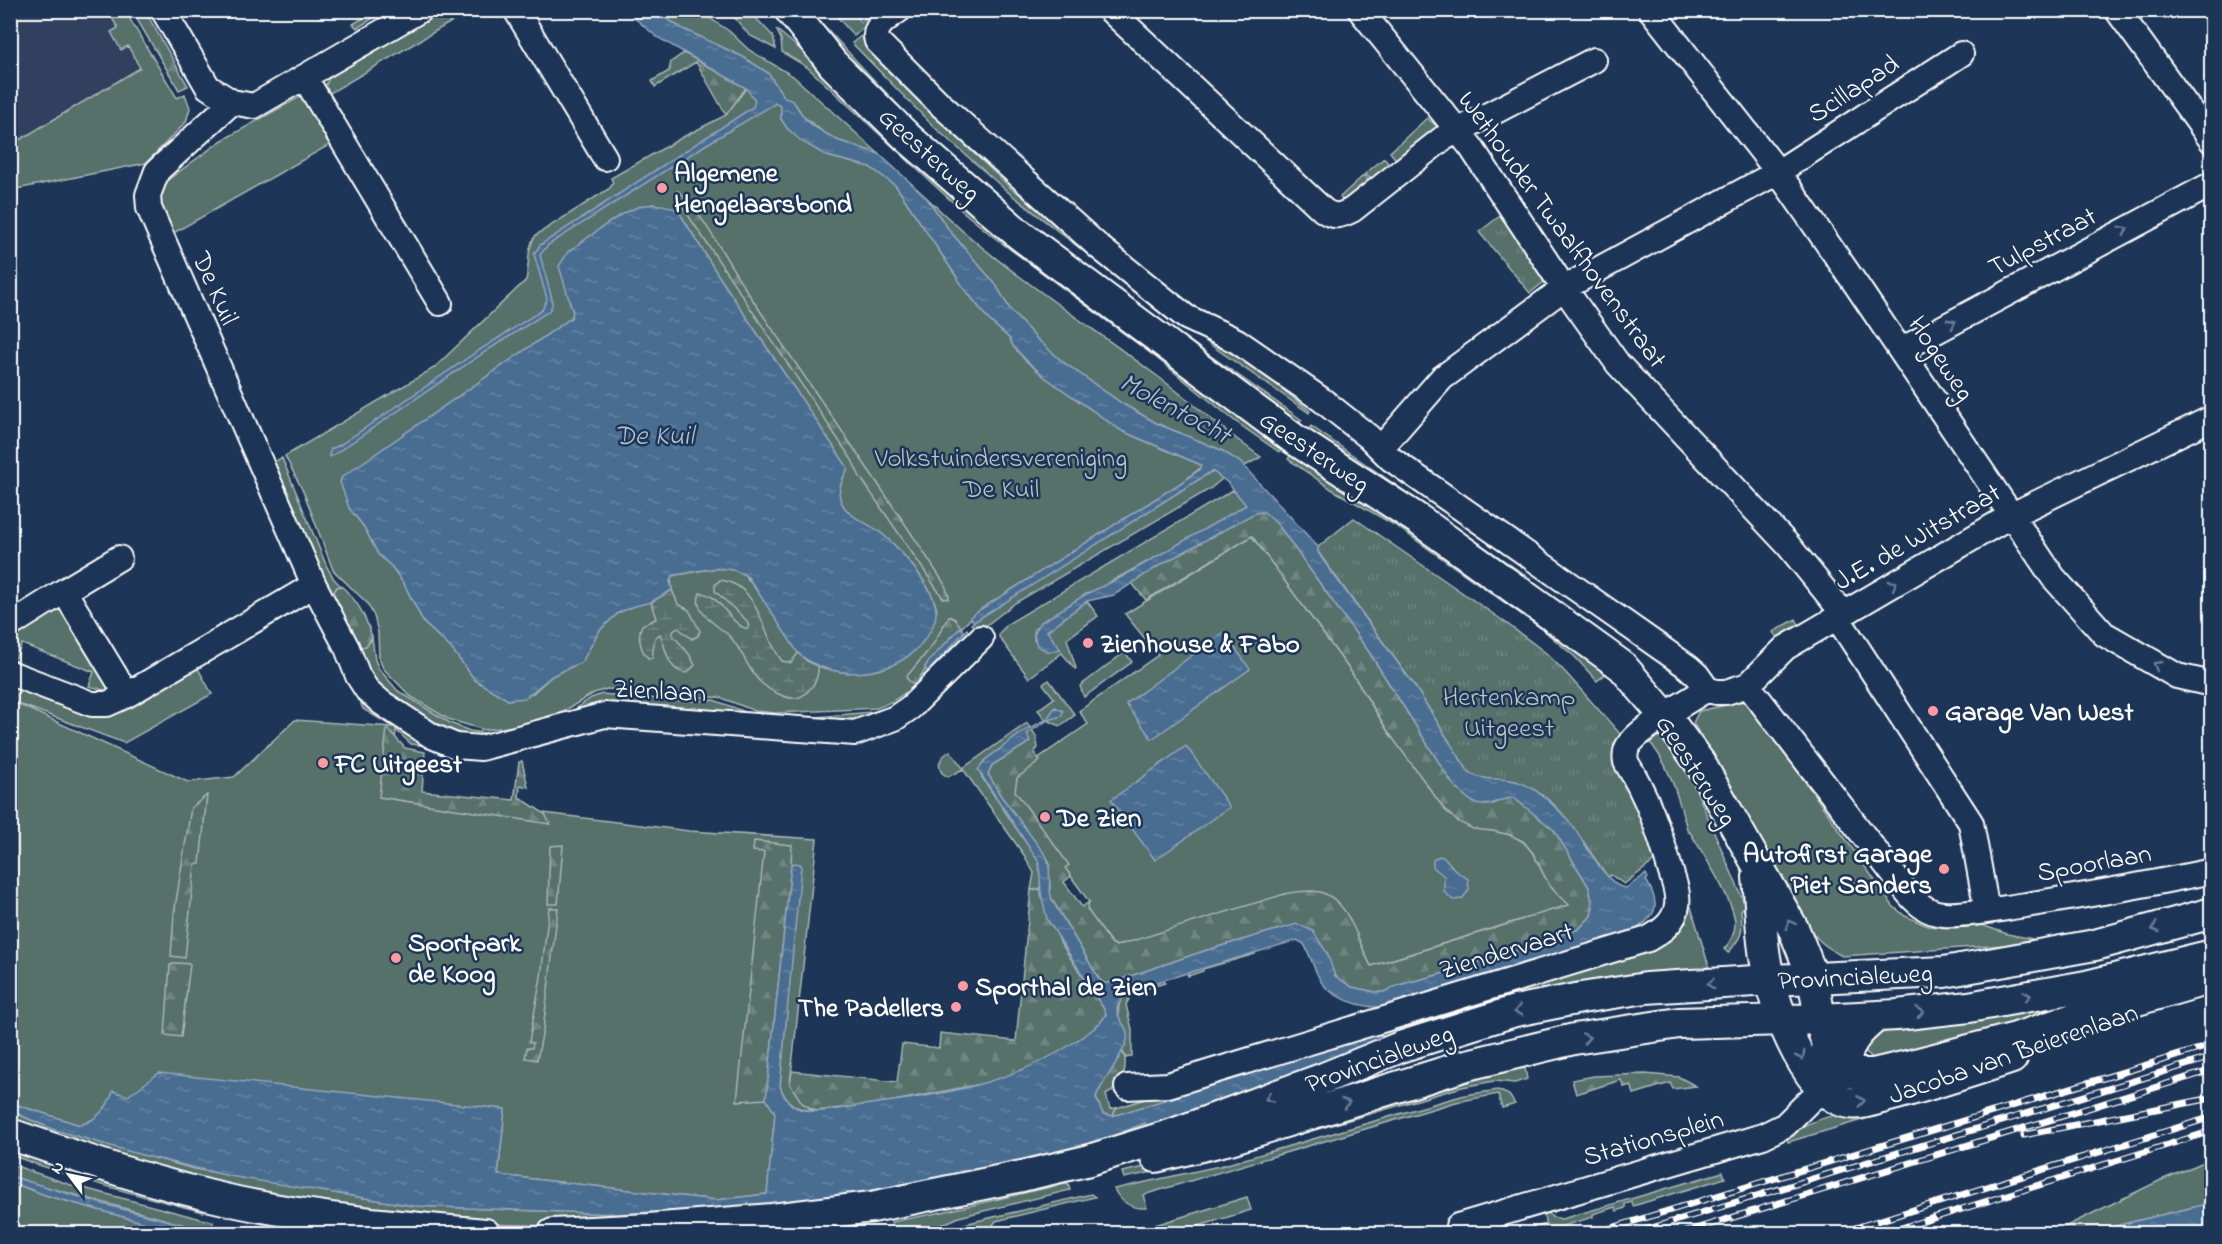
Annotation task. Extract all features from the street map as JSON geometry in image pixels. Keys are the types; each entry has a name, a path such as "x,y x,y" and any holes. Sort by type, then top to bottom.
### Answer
{"main road":[{"name":"Geesterweg","path":"766,10 810,52 833,64"},
{"name":"Geesterweg","path":"790,10 833,64 908,137 1020,235 1294,439 1419,520 1616,661 1665,716 1700,762 1757,868 1794,930 1814,977 1820,1019"},
{"name":"Geesterweg","path":"1757,868 1770,980 1783,1020"},
{"name":"Provincialeweg","path":"553,1233 649,1229 783,1218 872,1207 1022,1176 1086,1161 1173,1134 1403,1046 1515,1011 1581,998 1646,988 1814,977 1944,972 2095,945 2211,913"},
{"name":"Provincialeweg","path":"765,1233 891,1216 1093,1172 1230,1139 1467,1065 1575,1040 1680,1023 1877,1016 1969,1007 2086,986 2211,955"},
{"name":"Jacoba van Beierenlaan","path":"1820,1019 1831,1059 1838,1067 1847,1072 1873,1074 2016,1038 2211,978"},
{"name":"Jacoba van Beierenlaan","path":"1783,1020 1813,1078 1837,1099 1849,1103 1862,1103 1910,1091 2038,1050 2106,1020 2211,988"},
{"path":"1847,1072 1845,1063 1848,1047 1862,1028 1877,1016"},
{"path":"10,1134 133,1175 238,1202 358,1221 485,1233"}],"street":[{"path":"163,10 208,87 232,102 254,106 420,10"},
{"path":"516,10 605,158"},
{"path":"1110,10 1330,215 1340,216 1352,210 1442,139 1594,60"},
{"name":"Wethouder Twaalfhovenstraat","path":"1360,10 1471,147 1564,288 1618,364 1788,545 1840,615 1971,824 1987,911"},
{"path":"2117,10 2211,141"},
{"name":"Hogeweg","path":"1660,14 1778,172 2053,577 2104,634 2177,676 2211,684"},
{"name":"Geesterweg","path":"881,19 877,41 905,71 1019,177 1099,247 1186,317 1237,341 1322,400 1381,448 1391,459 1688,667 1697,675 1707,690"},
{"name":"Scillapad","path":"1381,448 1442,378 1564,288 1778,172 1961,54"},
{"path":"305,78 440,303"},
{"name":"De Kuil","path":"232,102 157,171 148,195 149,208 314,585"},
{"name":"Tulpstraat","path":"1901,350 2211,184"},
{"name":"J.E. de Witstraat","path":"1748,685 1785,648 2012,515 2211,418"},
{"path":"10,625 119,558"},
{"path":"10,673 92,704 107,704 127,696 314,585"},
{"name":"Zienlaan","path":"314,585 367,690 382,703 432,736 456,746 465,747 481,748 495,745 605,715 855,734 895,718 911,707 981,638"},
{"path":"64,591 127,696"},
{"path":"1665,716 1707,690 1726,692 1748,685 1914,901 1924,909 1944,915 1987,911"},
{"name":"Ziendervaart","path":"1127,1087 1168,1085 1648,939 1665,930 1677,906 1677,894 1649,801 1625,756 1629,744 1665,716"},
{"name":"Spoorlaan","path":"1987,911 2126,889 2211,871"},
{"name":"Stationsplein","path":"1458,1226 1763,1136 1785,1125 1824,1089 1847,1072"}],"shaded area":[{"path":"11,11 108,11 118,28 111,33 120,50 128,46 141,68 11,144"}],"green space":[{"path":"108,11 125,11 177,98 185,94 190,108 186,122 146,163 11,190 11,145 140,68 128,46 121,50 111,32 118,28"},
{"path":"132,11 145,11 188,86 179,90"},
{"path":"375,11 385,11 357,28 353,24"},
{"path":"444,11 470,11 325,96 323,91 329,78"},
{"path":"655,11 699,11 729,31 749,50 793,76 879,154 837,140 823,132 803,116 796,105 785,98 768,73 743,57 681,28"},
{"path":"729,11 741,11 744,15 749,11 773,36 776,49 749,35"},
{"path":"796,11 811,11 917,124 961,165 1055,242 1153,315 1302,420 1298,424 1022,226"},
{"path":"832,11 851,11 861,22 867,17 870,22 854,36"},
{"path":"776,29 1216,399 1282,448 1279,452 1236,422 1154,356 995,238 961,210 807,67 782,52 781,39"},
{"path":"861,36 964,144 1012,189 1051,219 1110,272 1008,192 933,126 852,43"},
{"path":"684,53 746,88 726,115 696,62 655,87 652,81 669,71 671,62"},
{"name":"Volkstuindersvereniging De Kuil","path":"746,88 764,109 775,103 781,107 781,119 787,128 802,141 827,156 870,167 896,186 964,288 989,320 1010,339 1025,360 1046,378 1122,431 1201,465 1200,468 1184,481 981,609 942,646 927,671 967,629 971,638 919,688 914,686 877,708 776,713 755,711 719,697 695,698 646,691 607,689 594,693 564,711 522,725 484,730 448,719 410,696 383,668 379,658 378,632 374,616 367,603 333,570 304,493 285,456 434,368 526,280 529,251 536,235 610,188 613,183 611,178 726,115","holes":["654,204 679,212 718,275 848,468 839,491 843,505 852,515 881,533 898,548 923,580 937,611 848,673 825,669 807,661 793,645 772,611 744,574 727,569 710,569 674,575 671,577 672,590 651,602 635,605 618,613 599,631 582,662 552,676 533,693 508,700 475,680 451,648 424,623 404,584 392,567 378,554 364,527 349,508 341,479 571,318 573,313 568,252 620,216 642,207"]},
{"path":"305,94 331,144 170,235 157,206 161,185 221,141"},
{"path":"1427,118 1439,128 1398,162 1390,152"},
{"path":"1384,158 1391,167 1374,182 1365,174"},
{"path":"1364,175 1371,184 1345,204 1340,197"},
{"path":"678,191 703,220 768,323 920,547 945,585 948,599 943,598 860,477 852,460 684,209 675,193"},
{"path":"926,197 951,221 1006,266 1163,381 1261,457 1245,466 1221,450 1158,424 1123,404 1063,362 1011,311 996,285 949,230"},
{"path":"1501,215 1545,281 1530,293 1479,232"},
{"path":"1205,341 1217,344 1244,360 1310,411 1309,413"},
{"path":"1311,426 1532,580 1529,584 1308,431"},
{"path":"1291,455 1351,495 1388,513 1608,672 1597,681 1575,657 1542,629 1396,526 1333,490 1288,459"},
{"path":"282,458 327,567 341,586 337,587 332,596 271,463"},
{"path":"1212,471 1223,478 1210,489 1015,603 979,631 971,624 980,617"},
{"path":"1233,490 1246,504 1245,506 1040,623 1034,630 1034,640 1060,649 1047,631 1087,601 1098,616 1067,639 1075,669 1062,653 1029,678 999,637 1000,632 1009,623"},
{"path":"1264,511 1279,526 1369,652 1452,783 1493,804 1507,798 1514,798 1554,830 1589,887 1593,907 1591,916 1579,929 1449,972 1399,985 1384,992 1352,987 1340,981 1331,970 1327,953 1283,928 1204,951 1110,983 1104,983 1099,979 1050,896 1049,861 1001,796 988,774 992,765 1030,742 1027,734 1032,730 1036,736 1038,748 1034,752 1040,761 1017,778 1015,791 1069,865 1065,868 1071,876 1064,882 1082,907 1089,902 1087,909 1111,943 1116,946 1288,893 1312,891 1324,893 1343,909 1371,966 1569,905 1549,885 1533,853 1523,841 1510,835 1473,829 1457,821 1445,810 1389,733 1352,673 1252,536 1146,600 1131,582 1203,540 1255,513"},
{"name":"Hertenkamp Uitgeest","path":"1354,518 1546,653 1622,736 1629,784 1657,859 1624,884 1611,875 1608,877 1572,825 1538,792 1510,781 1482,778 1469,773 1414,685 1318,552 1318,547"},
{"path":"1252,536 1352,673 1389,733 1473,829 1506,833 1518,838 1527,846 1552,888 1569,905 1371,966 1352,926 1117,946 1111,943 1086,909 1089,902 1085,896 1003,782 1088,724 1079,711 1158,655 1125,614"},
{"path":"720,580 734,584 752,601 782,661 791,663 798,653 807,661 818,666 815,683 803,696 787,697 764,685 752,672 739,648 728,634 704,614 698,601 700,593 713,598 740,626 747,629 749,626 746,620 715,591 715,585"},
{"path":"341,586 356,603 367,622 372,637 366,646 356,645 332,596 337,587"},
{"path":"672,590 678,604 689,610 700,631 698,636 692,639 678,628 672,634 695,665 687,673 671,664 660,634 655,638 652,658 645,655 640,642 642,625 656,619 651,602"},
{"path":"58,608 63,609 109,686 108,691 89,686 94,672 22,644 16,658 11,656 10,635"},
{"path":"949,616 955,619 961,627 929,661 919,678 920,681 915,686 907,679 907,676 932,646"},
{"path":"1796,619 1801,629 1780,642 1773,632"},
{"path":"372,637 375,660 379,669 398,691 450,723 470,731 493,734 571,712 591,698 602,694 682,701 714,700 748,713 771,718 795,719 871,712 902,704 858,724 636,711 509,735 458,739 377,688 356,645 370,642"},
{"path":"1125,652 1132,662 1084,697 1080,686"},
{"path":"195,663 212,694 124,743 11,701 11,681 92,712"},
{"path":"1049,680 1075,715 1060,726 1049,721 1053,718 1051,715 1046,720 1038,710 1054,698 1043,684"},
{"name":"Sportpark de Koog","path":"11,701 188,782 234,777 295,720 393,727 363,709 361,704 366,702 441,748 411,744 396,730 390,794 689,831 817,839 790,1084 810,1109 816,1111 793,1105 785,1097 780,1086 800,864 791,865 766,1098 775,1113 767,1194 716,1200 498,1175 505,1110 128,1096 110,1100 98,1116 80,1125 11,1103"},
{"path":"1745,701 1750,704 1893,906 1905,916 1928,926 1950,928 1982,925 2007,934 2033,939 2005,945 1842,956 1824,945 1802,916 1794,896 1693,723 1699,711"},
{"path":"1027,723 1030,728 985,760 981,765 981,776 1039,862 1040,889 1031,890 1034,873 1024,855 963,769 948,777 942,773 939,766 942,758 950,751 963,768"},
{"path":"387,728 405,748 425,752 422,791 514,800 519,762 522,761 528,787 520,785 519,797 545,814 550,824 379,797"},
{"path":"1656,736 1664,738 1689,773 1747,909 1745,914 1743,908 1741,910 1741,933 1728,953 1724,949 1734,931 1734,915 1717,878 1688,832 1668,772 1648,740"},
{"path":"207,795 200,864 195,864 185,958 171,956 174,914 191,808"},
{"path":"1670,837 1709,967 1594,983 1267,1091 945,1190 587,1227 488,1224 430,1219 219,1187 11,1124 10,1111 52,1129 194,1169 414,1206 617,1214 962,1176 1108,1138 1387,1038 1377,1034 1113,1116 1116,1108 1667,938"},
{"path":"754,841 792,845 791,865 766,1099 737,1101 764,852 753,851"},
{"path":"563,845 558,904 548,904 550,846"},
{"path":"1040,889 1060,942 1104,1009 1106,1014 1100,1025 1033,1067 991,1082 889,1102 816,1111 802,1103 790,1084 792,1071 897,1082 902,1044 939,1048 940,1033 1016,1041 1031,890"},
{"path":"549,908 558,908 543,1030 537,1060 525,1058 527,1048 532,1048 533,1043 529,1042 541,977"},
{"path":"1254,952 1255,954 1203,969 1203,971 1188,976 1187,972"},
{"path":"190,964 181,1037 165,1035 170,965"},
{"path":"2211,972 1875,1060 1866,1052 1865,1046 1879,1033"},
{"path":"1164,980 1165,983 1132,993 1126,1005 1132,1029 1132,1056 1126,1058 1122,1050 1126,1042 1119,1014 1122,998 1137,989"},
{"path":"1122,1050 1125,1063 1123,1076 1116,1087 1106,1095 1110,1109 1116,1108 1113,1116 1103,1114 1096,1098 1097,1094"},
{"path":"1525,1068 1527,1079 1515,1083 1494,1081 1462,1087 1213,1160 1124,1178 1122,1172 1176,1160 1462,1078"},
{"path":"1645,1074 1679,1077 1696,1086 1673,1089 1670,1083 1634,1094 1631,1085 1624,1087 1621,1080 1576,1094 1572,1080 1594,1076"},
{"path":"1498,1090 1509,1095 1515,1104 1502,1108 1498,1094 1456,1102 1143,1195 1147,1208 1127,1204 1114,1189 1224,1165 1465,1095"},
{"path":"1878,1111 1879,1115 1788,1142 1786,1136 1819,1119 1830,1116"},
{"path":"10,1147 205,1206 203,1212 82,1179 11,1155"},
{"path":"2211,1159 2211,1203 2086,1233 2050,1234 2159,1181"},
{"path":"10,1164 68,1184 213,1222 213,1232 205,1233 204,1230 11,1176"},
{"path":"1723,1172 1725,1178 1633,1206 1632,1202 1625,1204 1625,1208 1617,1211 1615,1207 1593,1214 1593,1217 1539,1233 1513,1234 1546,1224 1542,1211 1545,1209 1552,1217 1562,1219"},
{"path":"10,1182 45,1195 181,1233 11,1233"},
{"path":"1068,1183 1070,1190 959,1217 924,1233 896,1233 891,1222 942,1212"},
{"path":"1091,1194 1095,1197 996,1221 987,1233 974,1233 970,1227 962,1229 961,1233 941,1234 960,1225"},
{"path":"1247,1197 1251,1210 1176,1233 1139,1233 1155,1225"}],"water":[{"path":"626,11 655,11 681,28 743,57 768,73 785,98 793,101 813,126 837,140 879,154 926,197 949,230 996,285 1011,311 1063,362 1123,404 1158,424 1221,450 1240,462 1318,547 1323,560 1414,685 1469,773 1484,778 1518,782 1541,795 1573,826 1602,870 1618,886 1626,888 1646,874 1655,904 1652,915 1647,921 1632,932 1382,1007 1366,1006 1349,1001 1327,989 1319,978 1304,944 1297,940 1134,989 1118,1005 1118,1016 1125,1027 1127,1040 1097,1094 1096,1098 1103,1114 1113,1116 1377,1034 1387,1038 1334,1060 1149,1128 1145,1123 1108,1138 962,1176 880,1191 755,1206 617,1214 414,1206 229,1176 138,1154 52,1129 11,1111 11,1103 80,1125 92,1120 101,1112 113,1091 128,1096 159,1073 505,1109 498,1175 716,1200 767,1194 775,1113 766,1099 791,865 794,863 800,864 801,867 780,1086 786,1098 799,1109 826,1111 974,1086 1027,1068 1052,1056 1089,1032 1106,1015 1047,919 1041,894 1039,862 978,770 985,760 1023,732 1047,719 1055,707 1063,711 1062,716 1048,720 1027,734 1030,742 992,765 988,774 1001,796 1047,857 1052,900 1099,979 1104,983 1297,924 1313,931 1327,953 1335,976 1352,987 1384,992 1399,985 1449,972 1579,929 1591,916 1593,907 1589,887 1554,830 1514,798 1482,805 1471,801 1452,783 1369,652 1279,526 1264,512 1255,513 1160,565 1114,595 1087,601 1047,631 1060,649 1049,652 1037,646 1034,635 1040,623 1086,594 1118,579 1246,505 1228,483 1212,471 974,622 970,617 981,609 1184,481 1199,470 1201,465 1122,431 1046,378 989,320 964,288 896,186 870,167 827,156 801,141 781,119 781,107 776,103 548,245 540,255 552,299 549,311 330,457 331,449 542,310 547,299 534,254 540,245 753,107 755,100 746,88 657,37"},
{"name":"De Kuil","path":"644,205 663,205 679,212 718,275 848,468 839,491 843,505 851,515 888,539 914,568 929,590 934,601 936,618 925,639 899,662 882,669 864,672 846,672 812,663 798,653 748,577 730,570 711,569 672,576 670,581 672,590 651,602 618,613 599,631 582,662 552,676 525,698 508,700 475,680 451,648 424,623 404,584 392,567 378,554 364,527 349,508 340,482 342,477 571,318 573,313 559,266 568,252 614,219"},
{"path":"961,627 964,632 929,671 925,670 929,661"},
{"path":"1224,632 1250,669 1152,739 1126,704"},
{"path":"1186,746 1230,807 1155,860 1111,800"},
{"path":"1439,856 1445,858 1456,871 1468,879 1469,890 1462,899 1453,900 1444,892 1444,876 1433,867 1433,860"},
{"path":"10,1176 103,1204 204,1230 205,1233 181,1233 45,1195 11,1182"},
{"path":"2211,1203 2211,1233 2086,1233"}],"railway":[{"path":"1592,1234 2212,1045"},
{"path":"1632,1234 2212,1057"},
{"path":"1679,1234 2212,1070"},
{"path":"2024,1135 2212,1098"},
{"path":"1836,1234 2212,1117"},
{"path":"1882,1234 2212,1131"}],"place":[{"name":"Algemene Hengelaarsbond","path":"662,188"},
{"name":"Zienhouse & Fabo","path":"1088,643"},
{"name":"Garage Van West","path":"1933,711"},
{"name":"FC Uitgeest","path":"323,763"},
{"name":"De Zien","path":"1045,817"},
{"name":"Autofirst Garage Piet Sanders","path":"1944,869"},
{"name":"Sportpark de Koog","path":"396,958"},
{"name":"Sporthal de Zien","path":"963,986"},
{"name":"The Padellers","path":"956,1007"}],"water label":[{"name":"Molentocht","path":"1176,407"}]}
